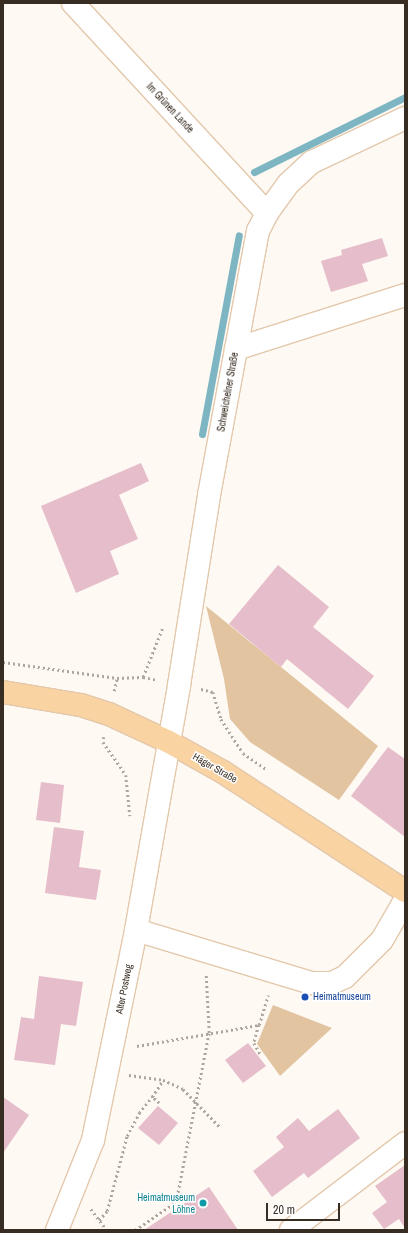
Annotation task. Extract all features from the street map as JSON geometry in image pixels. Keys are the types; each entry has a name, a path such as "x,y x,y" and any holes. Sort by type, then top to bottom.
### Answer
{"main road":[{"name":"Häger Straße","path":"3,692 81,705 109,714 169,742 223,772 405,891"}],"street":[{"name":"Im Grünen Lande","path":"73,3 267,213"},
{"name":"Schweichelner Straße","path":"169,742 209,495 258,232 267,213 288,184 312,162 405,118"},
{"path":"236,349 405,295"},
{"name":"Alter Postweg","path":"57,1230 93,1140 136,930 169,742"},
{"path":"136,930 312,983 332,983 345,977 382,940 405,900"},
{"path":"291,1230 405,1143"}],"path":[{"path":"3,662 117,678 143,677 213,692 221,719 243,753 269,771"},
{"path":"117,678 103,742 126,775 130,817"},
{"path":"135,1230 176,1202 209,1033 205,968 209,952"},
{"path":"261,1055 254,1043 275,972"},
{"path":"113,1043 137,1046 259,1025"},
{"path":"107,1072 163,1080 183,1089 220,1127"},
{"path":"99,1220 107,1211 127,1136 139,1113 163,1080"},
{"path":"152,1097 159,1103"}],"shaded area":[{"path":"206,606 378,746 339,800 250,742 230,719 224,679"},
{"path":"273,1005 332,1028 280,1076 257,1044"}],"building":[{"path":"382,238 388,256 362,264 368,281 331,292 321,261 342,255 341,250"},
{"path":"141,463 149,481 119,495 138,539 110,551 119,574 76,593 41,506"},
{"path":"278,565 329,607 313,627 374,676 348,709 287,659 281,667 229,624"},
{"path":"388,747 405,759 405,837 351,796"},
{"path":"41,782 64,785 60,823 36,820"},
{"path":"54,827 84,831 79,867 101,870 96,900 45,893"},
{"path":"39,976 83,982 76,1026 61,1024 55,1065 14,1060 21,1017 34,1019"},
{"path":"248,1043 266,1066 243,1083 225,1060"},
{"path":"3,1097 29,1115 3,1153"},
{"path":"158,1106 178,1123 159,1145 138,1128"},
{"path":"338,1109 360,1138 308,1178 304,1173 272,1197 253,1171 284,1147 276,1137 298,1118 309,1131"},
{"path":"405,1165 405,1228 399,1219 384,1229 372,1213 387,1202 375,1186"},
{"name":"Heimatmuseum Löhne","path":"209,1187 238,1230 144,1230"}],"waterway":[{"path":"254,172 405,97"},
{"path":"202,434 239,235"}],"place":[{"name":"Heimatmuseum","path":"305,997"},
{"name":"Heimatmuseum Löhne","path":"203,1203"}]}
